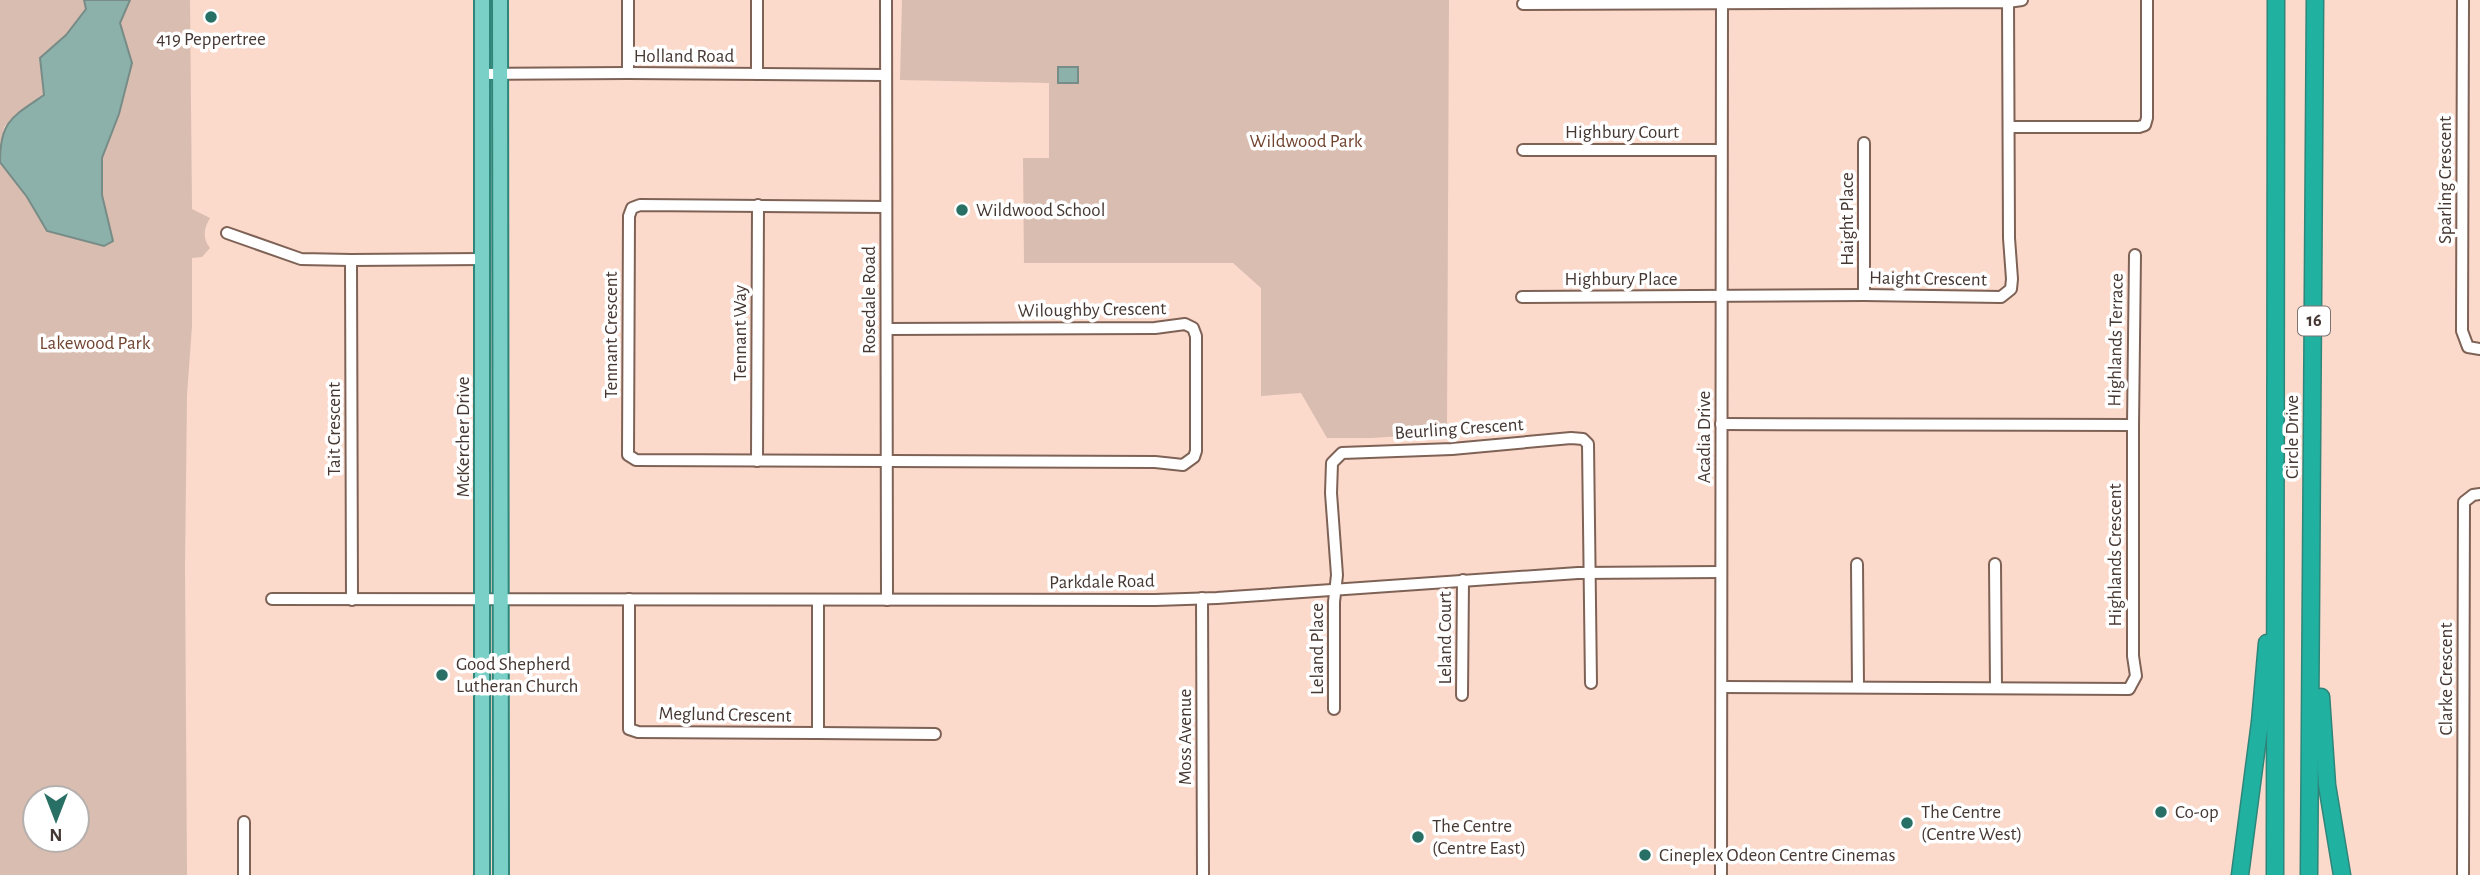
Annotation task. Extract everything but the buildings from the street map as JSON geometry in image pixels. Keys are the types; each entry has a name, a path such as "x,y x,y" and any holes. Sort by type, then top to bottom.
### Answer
{"highway":[{"name":"Circle Drive","path":"2275,0 2275,875"},
{"name":"Circle Drive","path":"2309,875 2315,0"},
{"path":"2240,875 2260,722 2277,515"},
{"path":"2312,641 2318,657 2327,785 2342,875"}],"main road":[{"name":"McKercher Drive","path":"482,0 482,875"},
{"name":"McKercher Drive","path":"500,0 502,875"}],"street":[{"path":"628,0 628,73"},
{"path":"757,0 757,74"},
{"name":"Rosedale Road","path":"886,0 887,600"},
{"path":"1523,4 2022,0"},
{"path":"2010,127 2145,125 2147,0"},
{"name":"Sparling Crescent","path":"2463,0 2462,331 2468,347 2480,349"},
{"name":"Acadia Drive","path":"1721,875 1722,2"},
{"name":"Haight Crescent","path":"1721,297 2001,297 2007,294 2011,289 2012,279 2009,238 2008,2"},
{"name":"Holland Road","path":"483,74 885,75"},
{"name":"Haight Place","path":"1864,143 1864,295"},
{"name":"Highbury Court","path":"1523,150 1721,150"},
{"name":"Tennant Crescent","path":"886,207 640,205 632,208 629,216 628,455 636,460 887,462"},
{"name":"Tennant Way","path":"757,461 758,205"},
{"path":"227,233 301,258 482,259"},
{"name":"Highlands Terrace","path":"2133,425 2135,255"},
{"name":"Tait Crescent","path":"351,260 352,600"},
{"name":"Highbury Place","path":"1522,297 1721,297"},
{"name":"Wiloughby Crescent","path":"887,329 1156,328 1185,324 1193,328 1196,336 1196,444 1194,457 1183,465 1155,462 887,462"},
{"path":"1721,424 2133,425"},
{"name":"Highlands Crescent","path":"1722,687 2129,689 2136,676 2133,656 2133,425"},
{"name":"Beurling Crescent","path":"1336,589 1332,463 1342,453 1452,449 1583,439 1590,450 1590,572"},
{"name":"Clarke Crescent","path":"2463,875 2464,502 2473,495 2480,494"},
{"path":"1857,564 1858,687"},
{"path":"1995,564 1996,688"},
{"path":"1590,572 1591,683"},
{"name":"Parkdale Road","path":"482,599 1202,598 1590,572 1721,572"},
{"name":"Leland Court","path":"1462,695 1463,580"},
{"name":"Leland Place","path":"1334,709 1336,589"},
{"name":"Moss Avenue","path":"1202,598 1203,875"},
{"path":"272,599 482,599"},
{"name":"Meglund Crescent","path":"629,599 629,729 638,732 818,733 818,600"},
{"path":"818,733 936,734"},
{"path":"244,822 244,875"}],"green space":[{"path":"0,0 84,0 86,9 66,35 40,58 44,95 16,114 4,127 0,152"},
{"name":"Lakewood Park","path":"130,0 190,0 192,209 210,218 205,233 210,248 202,257 192,258 185,567 187,875 0,875 0,162 27,197 47,231 112,241 102,195 102,158 119,114 132,63 120,23"},
{"name":"Wildwood Park","path":"902,0 1449,0 1447,433 1327,438 1301,393 1261,396 1261,288 1233,263 1024,263 1023,158 1049,158 1049,83 900,80"}],"water":[{"path":"84,0 130,0 120,23 132,63 119,114 102,158 102,195 113,241 104,246 47,231 27,197 0,162 2,137 10,121 44,95 40,58 66,35 86,9"},
{"path":"1058,67 1078,67 1078,83 1058,83"}],"place":[{"name":"419 Peppertree","path":"211,17"},
{"name":"Wildwood School","path":"962,210"},
{"name":"Good Shepherd Lutheran Church","path":"442,675"},
{"name":"Co-op","path":"2161,812"},
{"name":"The Centre (Centre West)","path":"1907,823"},
{"name":"The Centre (Centre East)","path":"1418,837"},
{"name":"Cineplex Odeon Centre Cinemas","path":"1645,855"}]}
